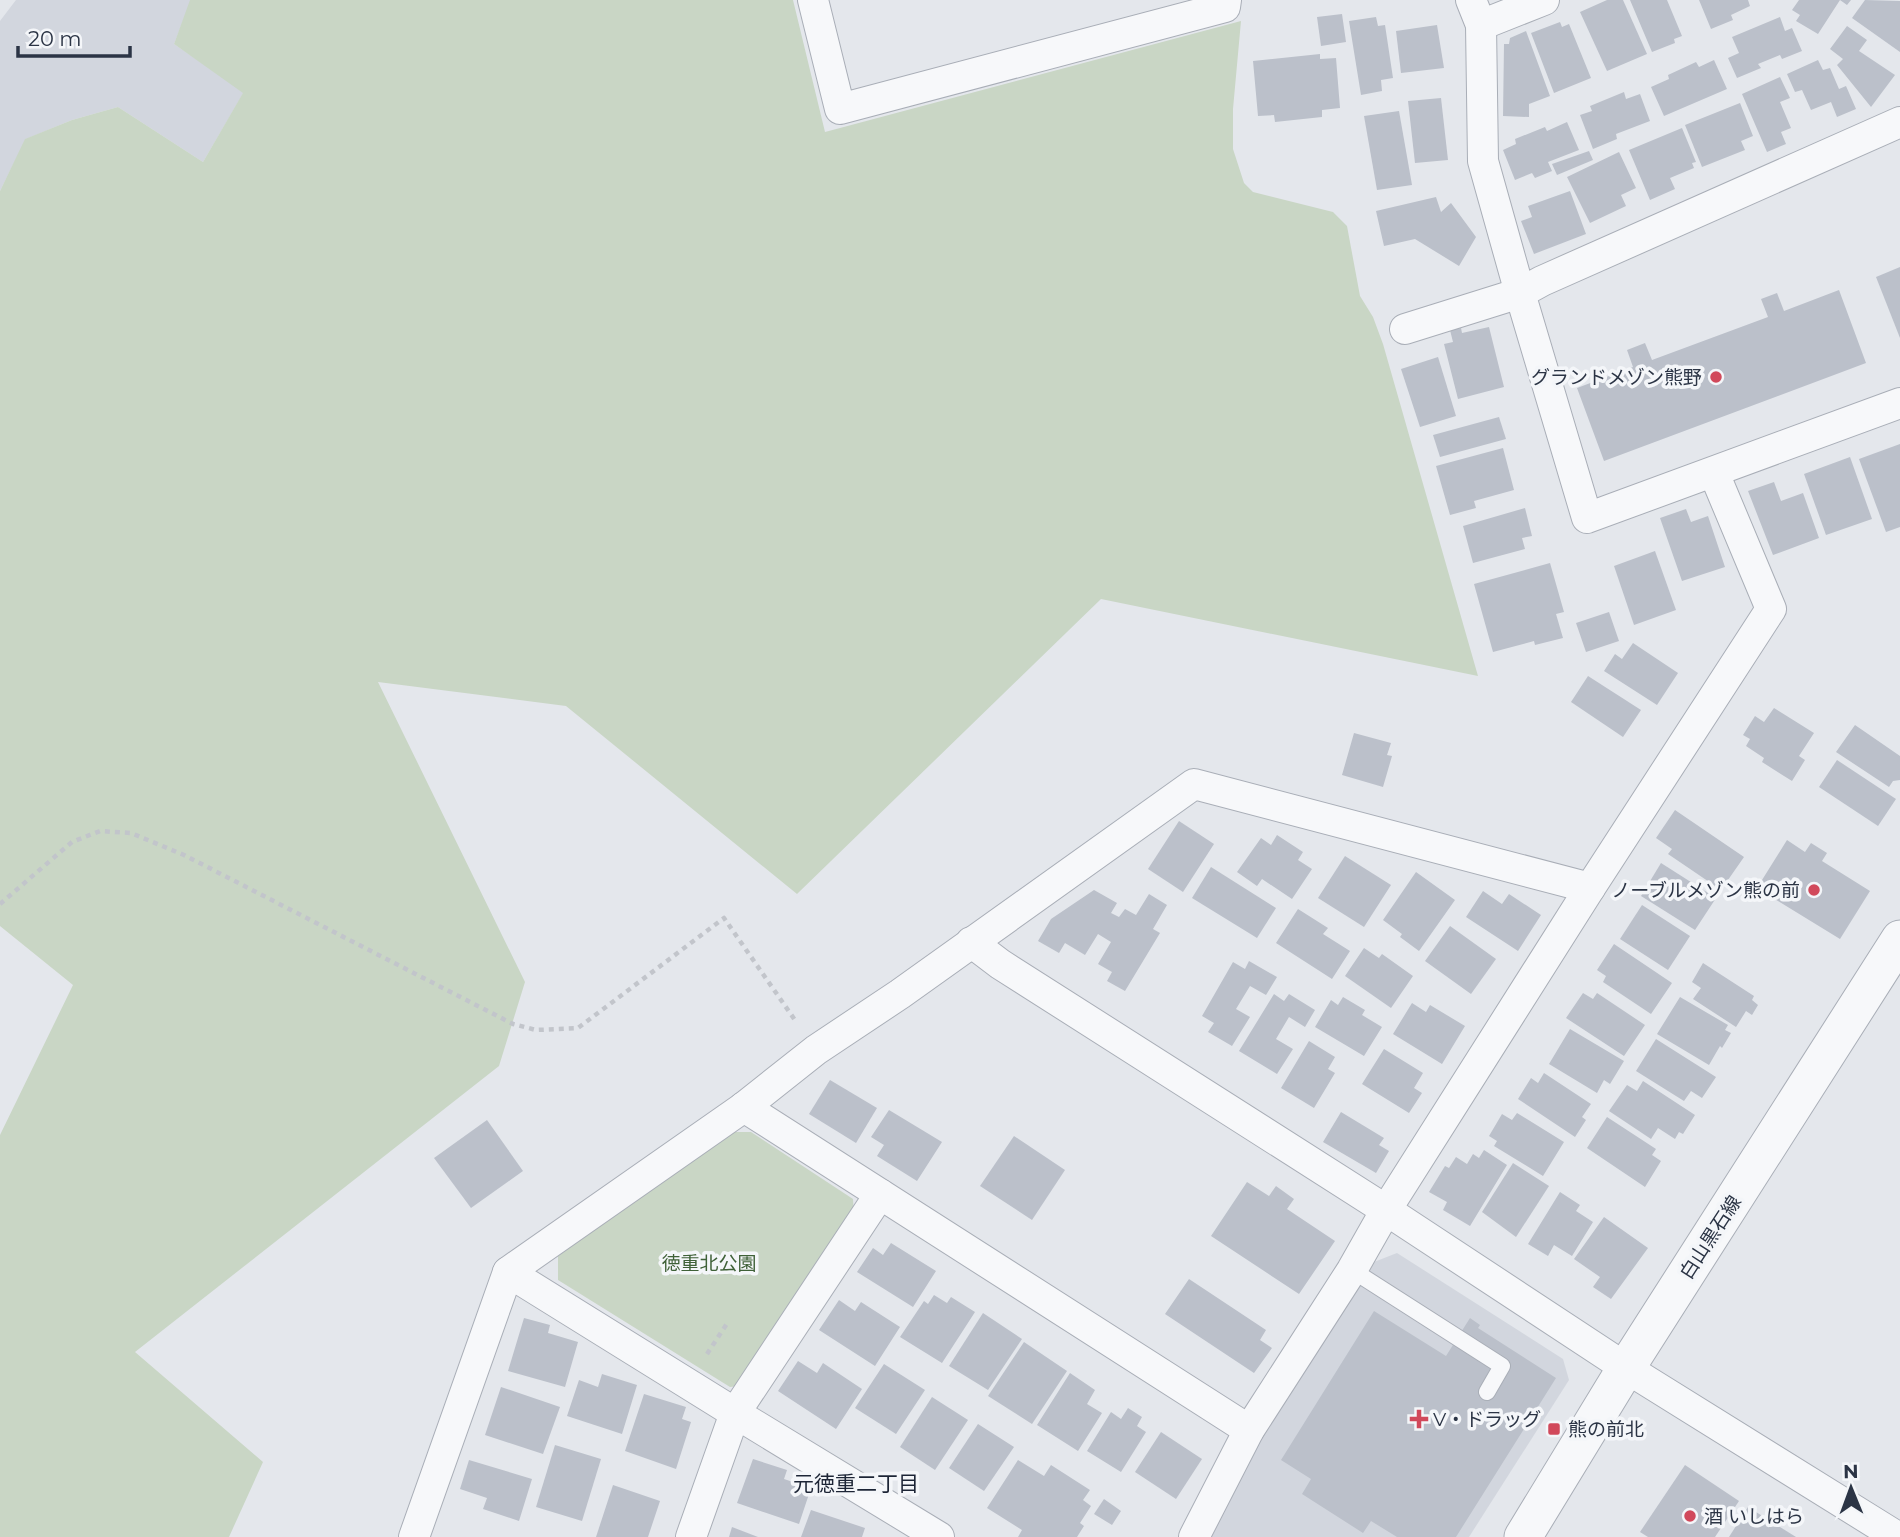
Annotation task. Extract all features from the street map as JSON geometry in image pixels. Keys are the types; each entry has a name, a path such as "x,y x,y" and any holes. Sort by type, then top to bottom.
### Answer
{"street":[{"path":"813,0 840,109 1225,8 1226,0"},
{"path":"1544,0 1476,13 1483,161 1587,518 1900,403"},
{"path":"1405,329 1520,293 1900,122"},
{"path":"1194,1537 1249,1430 1364,1277 1386,1210 1590,888 1772,609 1714,473"},
{"path":"414,1537 508,1272 744,1107 816,1050 900,994 1194,784 1590,888"},
{"name":"白山黒石線","path":"1523,1537 1626,1368 1900,940"},
{"path":"971,942 1000,964 1386,1210 1626,1368 1895,1537 1900,1530"},
{"path":"744,1107 1249,1430"},
{"path":"691,1537 735,1413 880,1194"},
{"path":"508,1272 939,1537"}],"lane":[{"path":"1364,1277 1502,1366 1487,1392"}],"path":[{"path":"0,904 72,842 100,831 131,833 184,855 513,1024 536,1030 578,1028 723,918 816,1050"},
{"path":"707,1354 728,1322"}],"shaded area":[{"path":"16,0 191,0 174,44 244,92 203,162 118,107 72,120 26,139 0,191 0,21"},
{"name":"V・ドラッグ","path":"1397,1253 1563,1359 1569,1380 1469,1537 1208,1537 1245,1465 1374,1262"}],"green space":[{"path":"190,0 793,0 825,132 1241,21 1233,109 1233,149 1244,183 1253,192 1333,212 1347,226 1360,296 1373,317 1383,344 1478,676 1101,599 797,894 566,706 378,682 525,982 499,1066 135,1352 263,1462 229,1537 0,1537 0,1135 73,985 0,926 0,191 25,139 72,120 118,107 203,162 243,93 174,44"},
{"name":"徳重北公園","path":"731,1132 751,1132 853,1199 854,1215 739,1386 730,1387 558,1280 558,1256"}],"building":[{"path":"1607,0 1623,0 1647,54 1607,71 1580,12"},
{"path":"1630,0 1667,0 1682,36 1674,39 1675,43 1652,52"},
{"path":"1699,0 1748,0 1750,6 1731,15 1733,20 1711,29"},
{"path":"1799,0 1840,0 1818,34 1796,21 1800,15 1792,10"},
{"path":"1865,0 1900,1 1900,52 1852,18"},
{"path":"1342,14 1346,42 1321,46 1317,17"},
{"path":"1376,17 1378,26 1385,25 1393,78 1381,80 1382,91 1361,95 1349,21"},
{"path":"1780,17 1785,31 1792,28 1802,51 1782,59 1780,55 1758,64 1761,68 1737,78 1728,58 1739,53 1732,37"},
{"path":"1560,22 1562,27 1569,24 1591,78 1554,93 1531,33"},
{"path":"1437,25 1444,68 1401,73 1396,31"},
{"path":"1847,26 1867,40 1859,51 1895,75 1871,107 1837,65 1843,59 1830,49"},
{"path":"1526,31 1550,96 1529,104 1529,117 1503,116 1504,44 1509,44 1510,38"},
{"path":"1320,54 1320,59 1336,58 1340,108 1322,110 1322,117 1275,122 1274,115 1258,116 1253,61"},
{"path":"1714,60 1727,89 1664,116 1651,87 1669,79 1668,75 1696,62 1699,67"},
{"path":"1818,60 1823,70 1830,68 1839,89 1846,86 1856,109 1837,117 1831,102 1811,110 1802,90 1795,92 1787,74"},
{"path":"1780,77 1790,98 1780,102 1791,128 1781,132 1786,144 1767,152 1742,94"},
{"path":"1624,92 1626,99 1640,94 1650,121 1616,134 1617,139 1593,149 1580,115 1592,111 1590,106"},
{"path":"1441,98 1448,160 1415,163 1408,101"},
{"path":"1740,103 1753,136 1741,141 1745,150 1702,167 1685,125"},
{"path":"1399,111 1412,185 1377,190 1364,116"},
{"path":"1567,122 1579,150 1548,162 1552,171 1535,178 1532,173 1515,180 1503,150 1516,144 1515,139 1545,127 1547,131"},
{"path":"1682,128 1696,162 1692,163 1694,168 1670,178 1675,189 1650,200 1629,150"},
{"path":"1589,151 1593,160 1557,175 1552,164"},
{"path":"1619,152 1636,188 1621,195 1626,206 1590,223 1567,177"},
{"path":"1570,191 1586,234 1534,254 1521,221 1532,217 1528,206"},
{"path":"1436,197 1441,212 1451,203 1476,237 1459,266 1415,239 1384,246 1376,211"},
{"path":"1900,267 1900,338 1876,277"},
{"name":"グランドメゾン熊野","path":"1839,290 1866,363 1604,461 1577,388 1633,367 1627,350 1645,343 1652,360 1768,317 1761,299 1777,293 1784,311"},
{"path":"1489,327 1504,387 1458,399 1444,344 1453,342 1450,330 1461,328 1462,333"},
{"path":"1438,357 1456,416 1420,427 1401,369"},
{"path":"1499,417 1506,439 1440,457 1433,435"},
{"path":"1900,444 1900,527 1886,532 1859,459"},
{"path":"1503,448 1514,490 1474,501 1476,508 1450,515 1436,466"},
{"path":"1850,457 1872,519 1826,535 1804,474"},
{"path":"1774,482 1781,501 1803,493 1819,538 1773,555 1748,491"},
{"path":"1525,508 1532,536 1522,538 1525,549 1473,563 1463,526"},
{"path":"1686,509 1691,522 1708,516 1725,567 1682,581 1660,518"},
{"path":"1655,551 1676,610 1634,625 1614,566"},
{"path":"1550,563 1564,612 1556,614 1563,638 1535,645 1534,641 1493,652 1474,584"},
{"path":"1609,612 1619,641 1586,652 1576,623"},
{"path":"1633,643 1678,673 1657,705 1604,671 1615,654 1622,659"},
{"path":"1588,676 1641,710 1623,737 1571,702"},
{"path":"1774,708 1814,733 1799,756 1805,760 1792,781 1762,762 1764,758 1746,746 1750,739 1743,735 1755,716 1764,722"},
{"path":"1855,725 1900,756 1900,780 1893,781 1889,787 1836,752"},
{"path":"1354,733 1391,743 1387,755 1392,756 1383,787 1342,775"},
{"path":"1837,760 1896,799 1878,826 1819,787"},
{"path":"1675,810 1744,857 1721,890 1668,854 1672,849 1656,838"},
{"path":"1179,821 1214,844 1183,892 1148,869"},
{"path":"1277,835 1303,852 1298,860 1312,869 1292,899 1262,879 1257,886 1237,872 1261,838 1271,845"},
{"name":"ノーブルメゾン熊の前","path":"1787,840 1805,852 1811,843 1827,853 1822,861 1870,891 1840,939 1757,888"},
{"path":"1345,856 1391,885 1364,927 1318,898"},
{"path":"1661,863 1716,898 1695,930 1641,896"},
{"path":"1211,867 1276,908 1257,938 1192,898"},
{"path":"1416,872 1455,900 1419,951 1383,920"},
{"path":"1094,890 1117,903 1111,913 1119,917 1125,909 1136,915 1149,894 1167,905 1153,929 1160,933 1125,991 1107,981 1112,972 1098,964 1111,942 1098,934 1085,955 1065,943 1059,953 1038,941 1051,919"},
{"path":"1483,891 1502,904 1509,894 1541,915 1518,951 1466,917"},
{"path":"1642,905 1690,936 1668,970 1620,939"},
{"path":"1298,909 1328,928 1323,934 1350,951 1332,979 1276,943"},
{"path":"1450,926 1496,959 1471,994 1425,961"},
{"path":"1614,944 1672,983 1651,1014 1603,982 1606,976 1597,970"},
{"path":"1364,948 1379,958 1382,954 1413,976 1391,1008 1345,976"},
{"path":"1249,961 1277,977 1266,995 1250,986 1236,1009 1250,1017 1232,1046 1208,1032 1214,1023 1202,1016 1233,962 1245,969"},
{"path":"1703,963 1754,996 1752,1000 1758,1005 1752,1015 1746,1011 1736,1027 1693,999 1701,988 1692,982"},
{"path":"1583,993 1593,999 1597,993 1645,1025 1624,1056 1566,1018"},
{"path":"1274,994 1284,1001 1289,994 1315,1010 1305,1027 1289,1017 1276,1039 1293,1049 1277,1074 1239,1051"},
{"path":"1343,997 1365,1010 1362,1015 1382,1027 1364,1056 1315,1027 1331,1000 1338,1005"},
{"path":"1680,997 1728,1025 1725,1030 1731,1033 1709,1065 1657,1034"},
{"path":"1412,1003 1426,1012 1430,1005 1465,1026 1442,1064 1393,1034"},
{"path":"1570,1029 1624,1061 1610,1084 1604,1080 1597,1093 1549,1064"},
{"path":"1656,1039 1716,1077 1702,1098 1691,1091 1684,1101 1636,1071"},
{"path":"1309,1041 1335,1057 1328,1069 1335,1073 1314,1108 1281,1088"},
{"path":"1384,1049 1423,1073 1414,1088 1422,1093 1409,1113 1362,1084"},
{"path":"1544,1073 1591,1104 1582,1117 1586,1120 1575,1137 1518,1099 1531,1078 1538,1083"},
{"path":"830,1080 877,1108 856,1143 809,1114"},
{"path":"1643,1081 1695,1115 1683,1134 1679,1132 1675,1139 1658,1128 1651,1139 1609,1111 1627,1085 1637,1091"},
{"path":"889,1110 942,1142 917,1181 877,1156 884,1145 871,1137"},
{"path":"1341,1112 1384,1138 1379,1145 1389,1151 1376,1173 1323,1142"},
{"path":"1517,1113 1564,1142 1543,1176 1494,1146 1497,1141 1489,1136 1502,1114 1512,1120"},
{"path":"1607,1117 1656,1149 1652,1155 1661,1161 1645,1187 1587,1148"},
{"path":"487,1120 523,1171 471,1208 434,1158"},
{"path":"1014,1136 1065,1170 1032,1220 980,1186"},
{"path":"1484,1150 1507,1165 1470,1226 1443,1210 1447,1202 1429,1192 1445,1166 1449,1168 1456,1157 1467,1164 1473,1154 1479,1158"},
{"path":"1513,1163 1549,1186 1516,1237 1482,1212"},
{"path":"1247,1182 1269,1196 1276,1186 1294,1199 1287,1209 1335,1241 1299,1294 1211,1236"},
{"path":"1560,1192 1580,1205 1576,1211 1593,1222 1572,1256 1554,1245 1548,1256 1528,1244"},
{"path":"1604,1217 1648,1248 1611,1299 1593,1287 1600,1277 1574,1259"},
{"path":"891,1243 936,1271 913,1307 857,1272 873,1248 883,1255"},
{"path":"1189,1279 1266,1330 1260,1340 1272,1348 1254,1373 1165,1314"},
{"path":"934,1295 947,1303 951,1297 975,1312 942,1363 900,1337 924,1301 928,1304"},
{"path":"839,1300 855,1311 861,1302 900,1327 875,1366 819,1330"},
{"name":"V・ドラッグ","path":"1374,1311 1446,1356 1470,1318 1480,1325 1478,1328 1556,1378 1456,1537 1397,1537 1371,1521 1363,1533 1302,1494 1311,1479 1281,1460"},
{"path":"983,1313 1022,1339 988,1390 949,1366"},
{"path":"524,1318 550,1325 548,1333 578,1342 565,1387 508,1371"},
{"path":"1024,1342 1067,1371 1032,1424 988,1396"},
{"path":"798,1361 817,1373 823,1363 862,1389 836,1429 778,1391"},
{"path":"884,1364 925,1390 896,1434 855,1408"},
{"path":"1070,1373 1095,1390 1087,1404 1102,1413 1078,1451 1037,1425"},
{"path":"602,1374 637,1385 622,1434 567,1416 579,1380 598,1387"},
{"path":"501,1387 560,1407 543,1454 485,1435"},
{"path":"644,1394 686,1407 682,1419 691,1422 676,1469 625,1451"},
{"path":"932,1397 968,1420 935,1470 900,1447"},
{"path":"1128,1408 1142,1417 1137,1426 1146,1432 1121,1472 1087,1451 1111,1412 1121,1419"},
{"path":"978,1424 1014,1447 984,1491 949,1468"},
{"path":"1161,1432 1202,1459 1176,1499 1135,1472"},
{"path":"555,1445 601,1459 582,1521 536,1507"},
{"path":"753,1459 787,1470 784,1479 811,1488 799,1524 737,1503"},
{"path":"469,1460 532,1479 519,1521 483,1509 487,1498 460,1489"},
{"path":"1018,1460 1044,1476 1051,1465 1090,1490 1083,1500 1091,1506 1080,1523 1084,1526 1077,1537 1018,1537 1022,1530 987,1508"},
{"name":"酒 いしはら","path":"1685,1465 1739,1501 1715,1537 1648,1537 1640,1532"},
{"path":"613,1485 660,1501 648,1537 596,1537"},
{"path":"1104,1499 1121,1511 1112,1525 1094,1514"},
{"path":"1748,1507 1796,1537 1729,1537"},
{"path":"811,1510 865,1528 862,1537 801,1537"},
{"path":"732,1527 758,1537 729,1537"}],"place":[{"name":"グランドメゾン熊野","path":"1716,377"},
{"name":"ノーブルメゾン熊の前","path":"1814,890"},
{"name":"V・ドラッグ","path":"1419,1419"},
{"name":"熊の前北","path":"1554,1429"},
{"name":"酒 いしはら","path":"1690,1516"}],"district":[{"name":"元徳重二丁目","path":"856,1484"}]}
